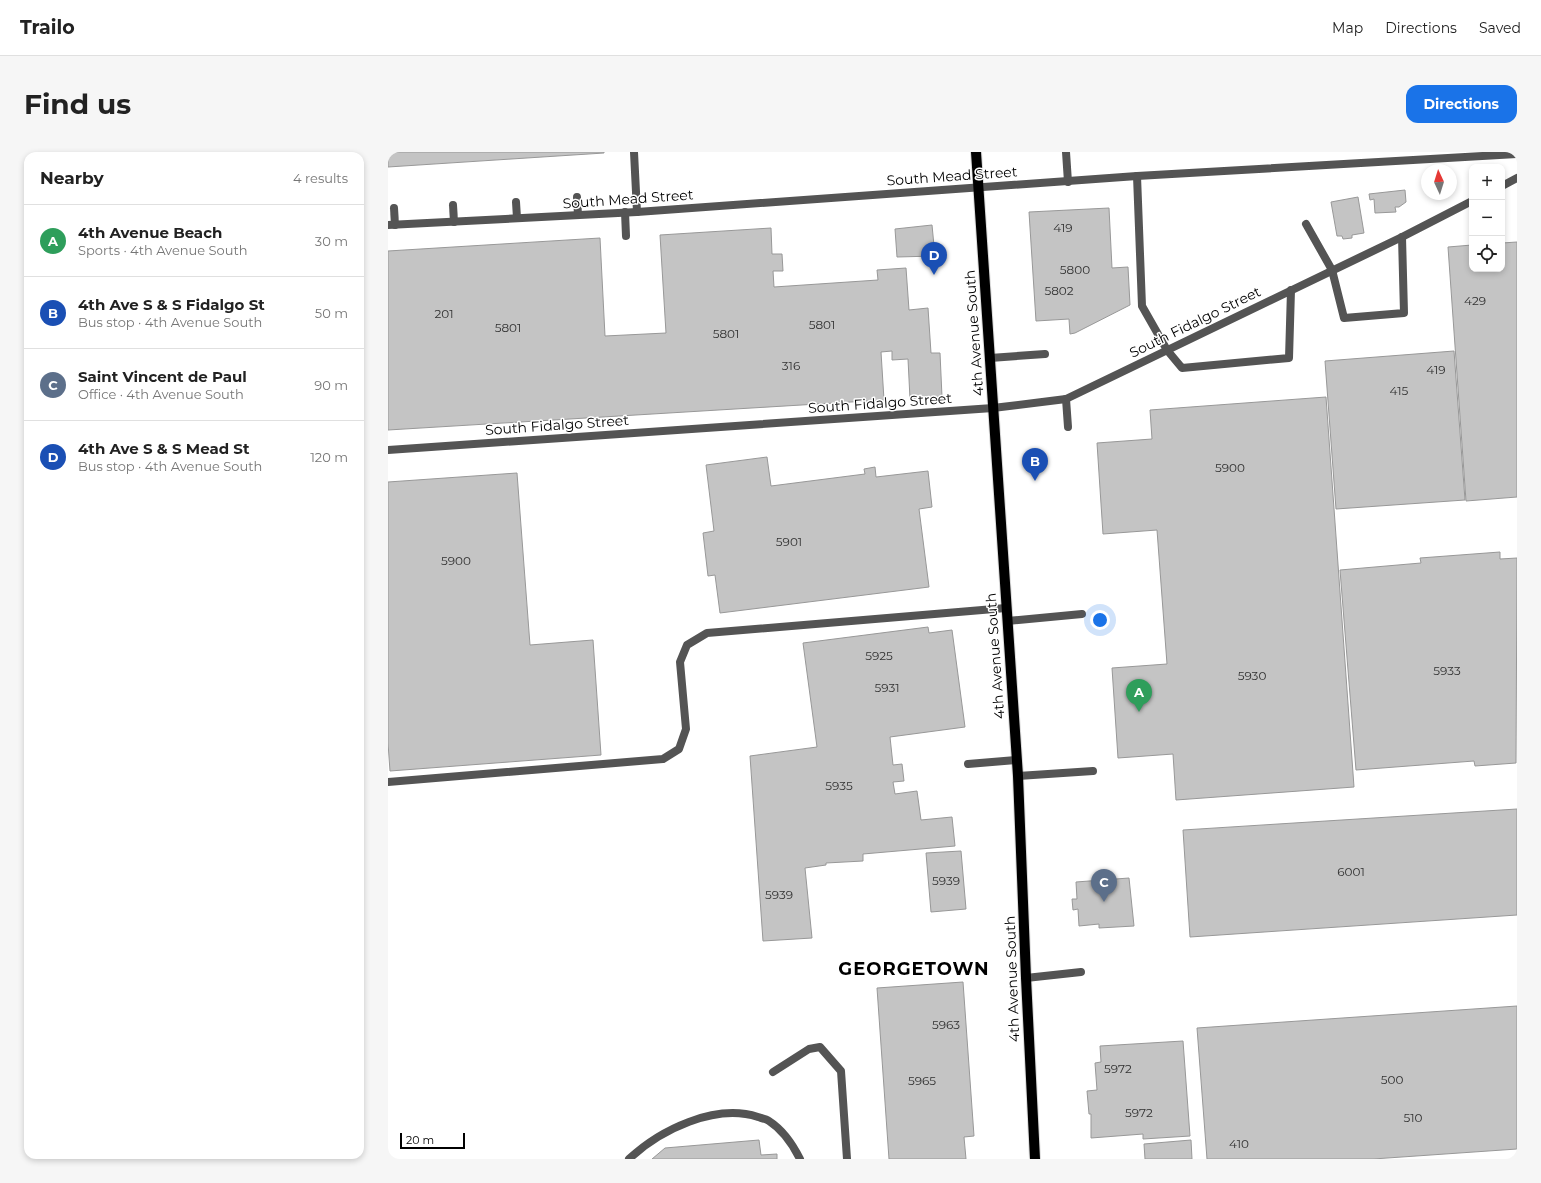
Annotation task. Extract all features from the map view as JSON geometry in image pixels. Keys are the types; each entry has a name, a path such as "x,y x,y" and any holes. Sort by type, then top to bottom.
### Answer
{"main road":[{"name":"4th Avenue South","path":"976,152 1018,776 1035,1159"}],"street":[{"path":"634,152 637,212"},
{"path":"1066,152 1068,182"},
{"name":"South Mead Street","path":"392,225 637,212 1137,176 1506,153 1517,154"},
{"path":"1137,176 1142,306 1167,350 1182,368 1289,358 1292,290"},
{"path":"1505,184 1517,178"},
{"path":"577,197 578,215"},
{"path":"516,202 517,218"},
{"name":"South Fidalgo Street","path":"388,450 993,408 1066,399 1402,237 1469,203"},
{"path":"453,205 454,222"},
{"path":"392,225 394,208"},
{"path":"625,212 626,236"},
{"path":"1306,224 1332,270 1344,318 1404,313 1402,237"},
{"path":"990,358 1046,354"},
{"path":"1066,399 1068,427"},
{"path":"388,782 664,759 680,749 686,729 680,662 687,645 707,633 1006,608"},
{"path":"1007,621 1082,614"},
{"path":"968,764 1016,760"},
{"path":"1018,776 1093,771"},
{"path":"1026,978 1081,972"},
{"path":"773,1072 809,1049 820,1047 842,1071 847,1159"},
{"path":"629,1159 665,1132 690,1122 718,1114 747,1113 769,1120 786,1136 800,1159"}],"building":[{"path":"388,152 604,152 604,153 388,167"},
{"path":"1405,190 1406,202 1399,207 1395,207 1396,212 1375,213 1374,199 1370,200 1369,194"},
{"path":"1358,197 1364,233 1352,235 1352,238 1343,239 1342,236 1337,236 1331,202"},
{"path":"1109,208 1112,268 1128,267 1130,305 1075,333 1070,334 1069,319 1036,321 1029,212"},
{"path":"932,225 935,256 897,257 895,229"},
{"path":"771,228 772,254 782,254 783,271 773,271 774,287 878,280 877,270 906,268 909,310 928,308 931,353 940,353 942,397 910,399 908,359 892,360 892,351 881,352 884,400 388,430 388,251 600,238 605,336 666,333 660,235"},
{"path":"1517,242 1517,497 1466,501 1448,247 1469,245 1469,272 1505,272 1505,243"},
{"path":"1454,351 1465,500 1336,509 1325,361"},
{"path":"1326,397 1354,787 1176,800 1173,754 1118,758 1112,668 1167,664 1157,530 1103,534 1097,443 1152,439 1150,410"},
{"path":"767,457 771,486 865,474 864,469 875,467 876,477 928,471 932,507 919,509 929,587 720,613 715,575 708,576 703,533 714,531 706,465"},
{"path":"517,473 530,645 593,640 601,755 390,771 388,743 388,482"},
{"path":"1500,552 1500,559 1517,558 1516,763 1475,766 1474,761 1356,770 1340,570 1421,563 1420,558"},
{"path":"928,627 929,633 952,630 965,727 890,737 893,765 902,764 904,781 893,782 895,794 917,791 921,820 952,817 955,846 863,854 863,861 826,863 826,865 805,868 812,938 763,941 750,756 817,747 803,643"},
{"path":"1517,809 1517,915 1190,937 1183,830"},
{"path":"961,851 966,909 931,912 926,853"},
{"path":"1129,878 1134,926 1099,928 1099,924 1079,926 1078,909 1073,910 1072,899 1077,899 1076,882"},
{"path":"963,982 974,1136 964,1137 966,1159 889,1159 877,988"},
{"path":"1517,1006 1517,1149 1373,1159 1207,1159 1197,1028"},
{"path":"1183,1041 1190,1136 1143,1139 1143,1134 1091,1138 1091,1114 1089,1114 1087,1091 1097,1090 1095,1063 1101,1062 1100,1046"},
{"path":"759,1140 761,1155 777,1154 777,1159 652,1159 665,1148"},
{"path":"1191,1140 1192,1159 1145,1159 1144,1144"}],"place":[{"name":"4th Ave S & S Mead St","path":"934,275"},
{"name":"4th Ave S & S Fidalgo St","path":"1035,481"},
{"name":"4th Avenue Beach","path":"1139,712"},
{"name":"Saint Vincent de Paul","path":"1104,902"}],"district":[{"name":"GEORGETOWN","path":"914,969"}]}
